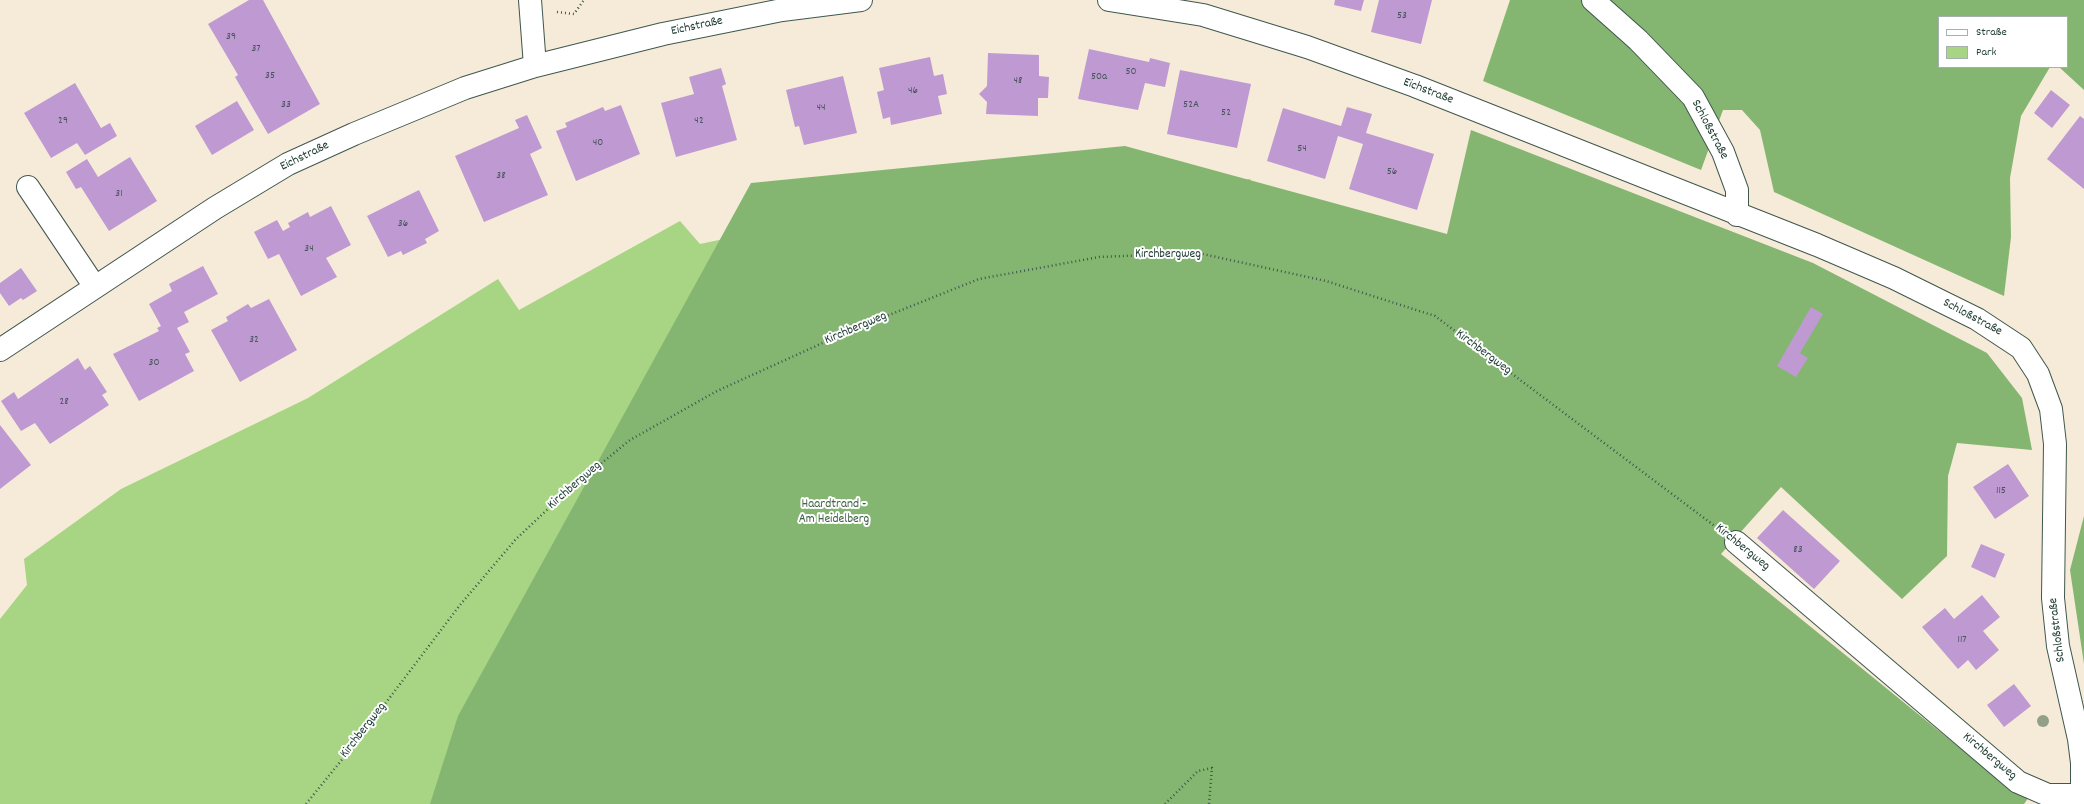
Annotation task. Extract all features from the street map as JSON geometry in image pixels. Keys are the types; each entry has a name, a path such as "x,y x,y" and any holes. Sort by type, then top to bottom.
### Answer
{"street":[{"path":"530,0 535,66"},
{"name":"Eichstraße","path":"0,350 215,208 288,164 354,134 465,88 535,66 663,34 782,10 861,0"},
{"name":"Eichstraße","path":"1109,0 1204,15 1307,47 1415,86 1737,215"},
{"name":"Schloßstraße","path":"1593,0 1638,40 1693,97 1723,152 1737,190 1737,215 1817,245 1894,278 1977,319 2021,348 2038,374 2051,409 2055,444 2053,598 2058,646 2079,739 2082,763 2082,800"},
{"path":"28,187 95,287"},
{"name":"Kirchbergweg","path":"1736,542 2018,782 2048,799 2082,800"}],"path":[{"name":"Kirchbergweg","path":"306,804 353,746 460,605 516,539 565,493 630,440 717,391 849,331 979,279 1099,257 1198,253 1326,281 1435,316 1736,542"},
{"path":"1165,804 1198,771 1212,768 1209,804"}],"green space":[{"path":"1510,0 2084,0 2084,90 2060,68 2068,68 2068,16 1938,16 1938,68 2049,68 2021,116 2010,178 2011,237 2004,296 1774,192 1760,130 1742,110 1723,110 1701,170 1483,81"},
{"path":"1471,130 1813,263 1987,353 2022,398 2032,450 1957,443 1948,476 1947,556 1902,599 1781,487 1721,554 2008,787 2029,797 2024,804 430,804 458,716 751,183 1125,146 1447,234"},
{"name":"Haardtrand - Am Heidelberg","path":"1250,179 1266,204 1037,804 0,804 0,619 27,585 24,559 121,489 308,398 498,279 519,310 680,221 700,244 795,224 1034,193"},
{"path":"2084,516 2084,664 2070,570"}],"building":[{"path":"249,0 263,0 320,104 268,134 235,77 238,75 208,24"},
{"path":"1335,0 1364,0 1361,11 1334,5"},
{"path":"1379,0 1432,0 1421,44 1371,32"},
{"path":"1089,49 1149,62 1150,58 1170,63 1165,87 1145,83 1138,110 1078,99"},
{"path":"988,53 1039,55 1039,76 1049,77 1048,98 1038,98 1038,116 986,114 987,102 979,94 987,86"},
{"path":"930,57 934,76 943,74 947,94 938,96 942,114 891,125 890,117 883,119 877,92 884,90 879,68"},
{"path":"721,68 726,84 722,86 737,140 676,157 661,103 694,94 689,77"},
{"path":"1180,70 1251,84 1237,148 1167,134"},
{"path":"843,76 857,133 804,145 799,126 795,127 786,90"},
{"path":"75,83 101,128 110,123 117,136 85,155 77,143 51,158 24,113"},
{"path":"2051,90 2070,105 2052,128 2034,113"},
{"path":"237,101 254,130 212,155 195,126"},
{"path":"621,105 640,154 576,181 556,131 567,127 565,123 603,107 605,111"},
{"path":"1347,107 1372,114 1366,133 1434,154 1417,210 1349,189 1363,144 1338,136 1325,179 1267,161 1283,108 1341,126"},
{"path":"527,115 542,148 530,154 548,195 484,222 455,156 519,128 515,120"},
{"path":"2080,116 2084,119 2084,189 2047,159"},
{"path":"130,157 157,201 109,231 81,187 76,189 66,172 87,159 98,177"},
{"path":"419,190 439,231 425,239 427,243 403,255 401,251 388,257 367,216"},
{"path":"331,206 351,245 326,258 337,277 301,296 279,254 268,259 254,232 277,220 283,231 290,227 288,223 308,212 310,217"},
{"path":"203,266 218,294 184,312 189,322 177,328 190,352 185,354 194,371 139,401 113,354 159,331 157,328 161,326 149,304 172,291 169,284"},
{"path":"21,268 37,291 23,300 21,298 9,306 0,293 0,283"},
{"path":"269,299 297,350 240,382 211,330 228,321 226,317 248,304 251,308"},
{"path":"1811,307 1823,314 1800,353 1808,358 1796,377 1777,366"},
{"path":"78,358 85,370 90,366 107,392 102,395 109,405 50,444 35,423 21,431 1,401 14,392 18,399"},
{"path":"0,425 31,465 0,489"},
{"path":"2008,464 2029,496 1995,519 1973,487"},
{"path":"1783,510 1840,561 1814,589 1757,538"},
{"path":"1981,544 2005,554 1995,578 1971,567"},
{"path":"1982,595 2000,617 1983,631 1999,650 1976,670 1968,660 1958,669 1922,627 1945,608 1954,619"},
{"path":"2014,684 2031,706 2004,727 1987,705"}]}
